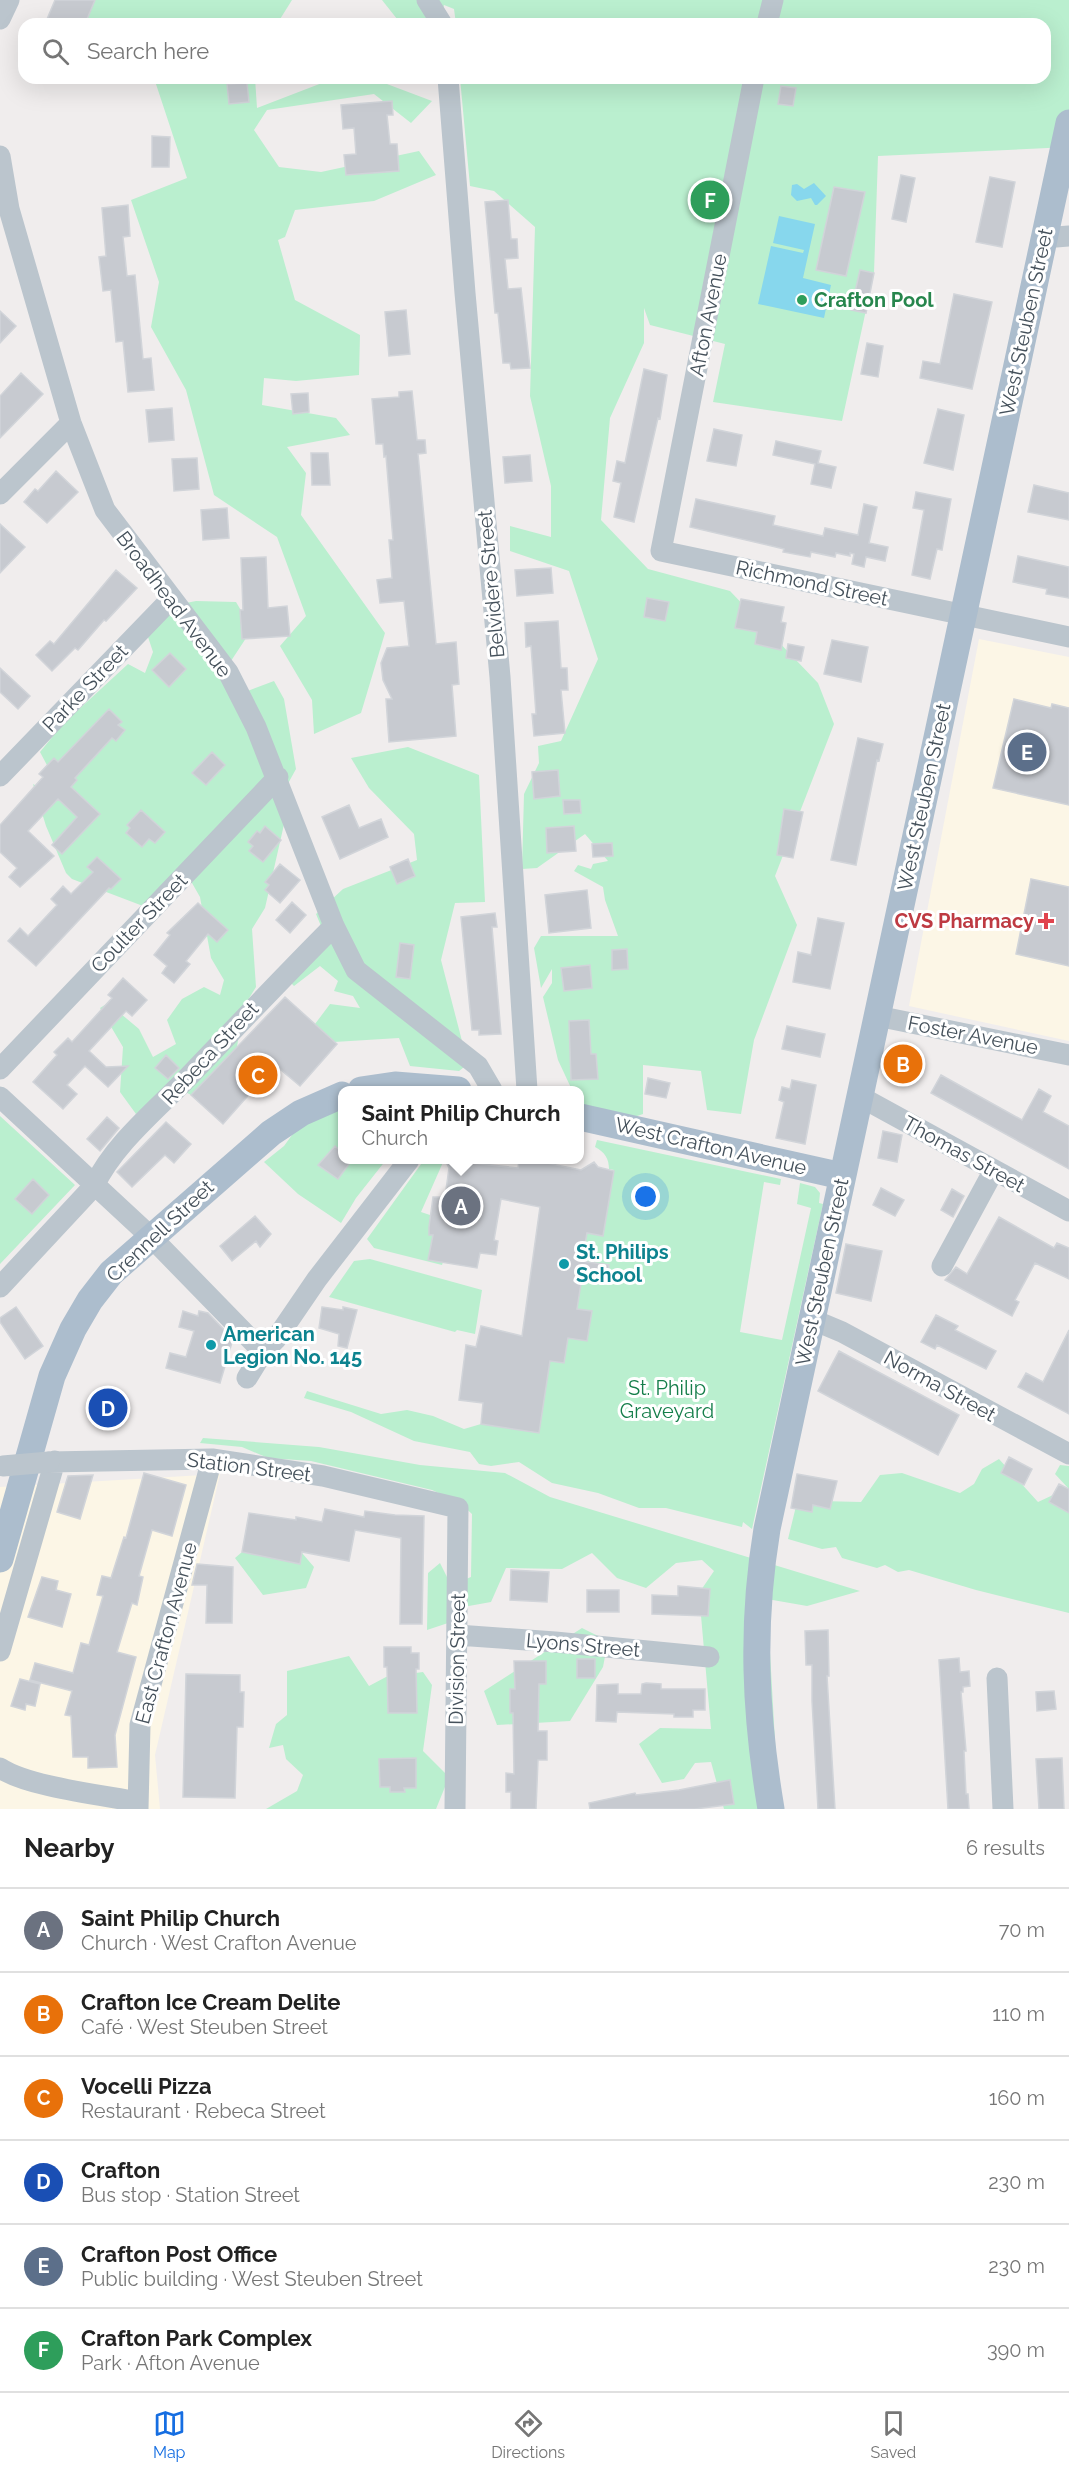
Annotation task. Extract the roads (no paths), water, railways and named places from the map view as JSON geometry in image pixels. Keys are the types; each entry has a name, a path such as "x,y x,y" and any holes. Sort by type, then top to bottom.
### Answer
{"main road":[{"name":"West Steuben Street","path":"771,1809 757,1699 759,1577 769,1518 963,615 1057,237 1069,123"},
{"path":"388,1086 408,1086"},
{"name":"Crennell Street","path":"0,1559 47,1392 66,1342 90,1300 111,1273 271,1133 301,1113 338,1097"},
{"name":"West Crafton Avenue","path":"584,1118 842,1176"}],"street":[{"path":"0,19 9,0"},
{"path":"427,0 438,18"},
{"path":"768,18 773,0"},
{"name":"Belvidere Street","path":"448,84 500,689 526,1086"},
{"name":"Afton Avenue","path":"661,551 753,84"},
{"name":"Broadhead Avenue","path":"0,156 5,210 71,423 105,510 228,672 278,777 334,926 356,970 478,1066 490,1086"},
{"path":"0,494 71,423"},
{"name":"Richmond Street","path":"661,551 1069,637"},
{"name":"Parke Street","path":"0,776 171,599"},
{"name":"Coulter Street","path":"0,1069 278,777"},
{"name":"Rebeca Street","path":"0,1287 94,1186 102,1170 127,1140 334,926"},
{"name":"Foster Avenue","path":"877,1016 1069,1055"},
{"name":"Thomas Street","path":"859,1096 1069,1211"},
{"path":"0,1097 269,1345"},
{"path":"247,1377 317,1279 406,1164"},
{"path":"942,1266 994,1170"},
{"name":"Norma Street","path":"811,1319 842,1332 1069,1454"},
{"name":"Station Street","path":"1,1466 52,1461 212,1459 322,1476 458,1508"},
{"name":"East Crafton Avenue","path":"138,1805 140,1725 212,1459"},
{"path":"0,1651 52,1461"},
{"name":"Division Street","path":"455,1809 458,1508"},
{"name":"Lyons Street","path":"457,1635 709,1656"},
{"path":"997,1678 1003,1809"},
{"path":"0,1768 11,1775 29,1780 138,1805"}],"water":[{"path":"814,183 826,196 817,205 811,198 797,201 791,195 792,185 797,184 804,189"},
{"path":"779,216 815,224 803,278 831,285 824,318 758,304 771,246 803,253 804,250 773,243"}],"place":[{"name":"Crafton Park Complex","path":"710,200"},
{"name":"Crafton Pool","path":"802,300"},
{"name":"Crafton Post Office","path":"1027,752"},
{"name":"CVS Pharmacy","path":"1046,921"},
{"name":"Crafton Ice Cream Delite","path":"903,1064"},
{"name":"Vocelli Pizza","path":"258,1075"},
{"name":"Saint Philip Church","path":"461,1206"},
{"name":"St. Philips School","path":"564,1264"},
{"name":"American Legion No. 145","path":"211,1345"},
{"name":"Crafton","path":"108,1408"}],"park label":[{"name":"St. Philip Graveyard","path":"667,1400"}]}
